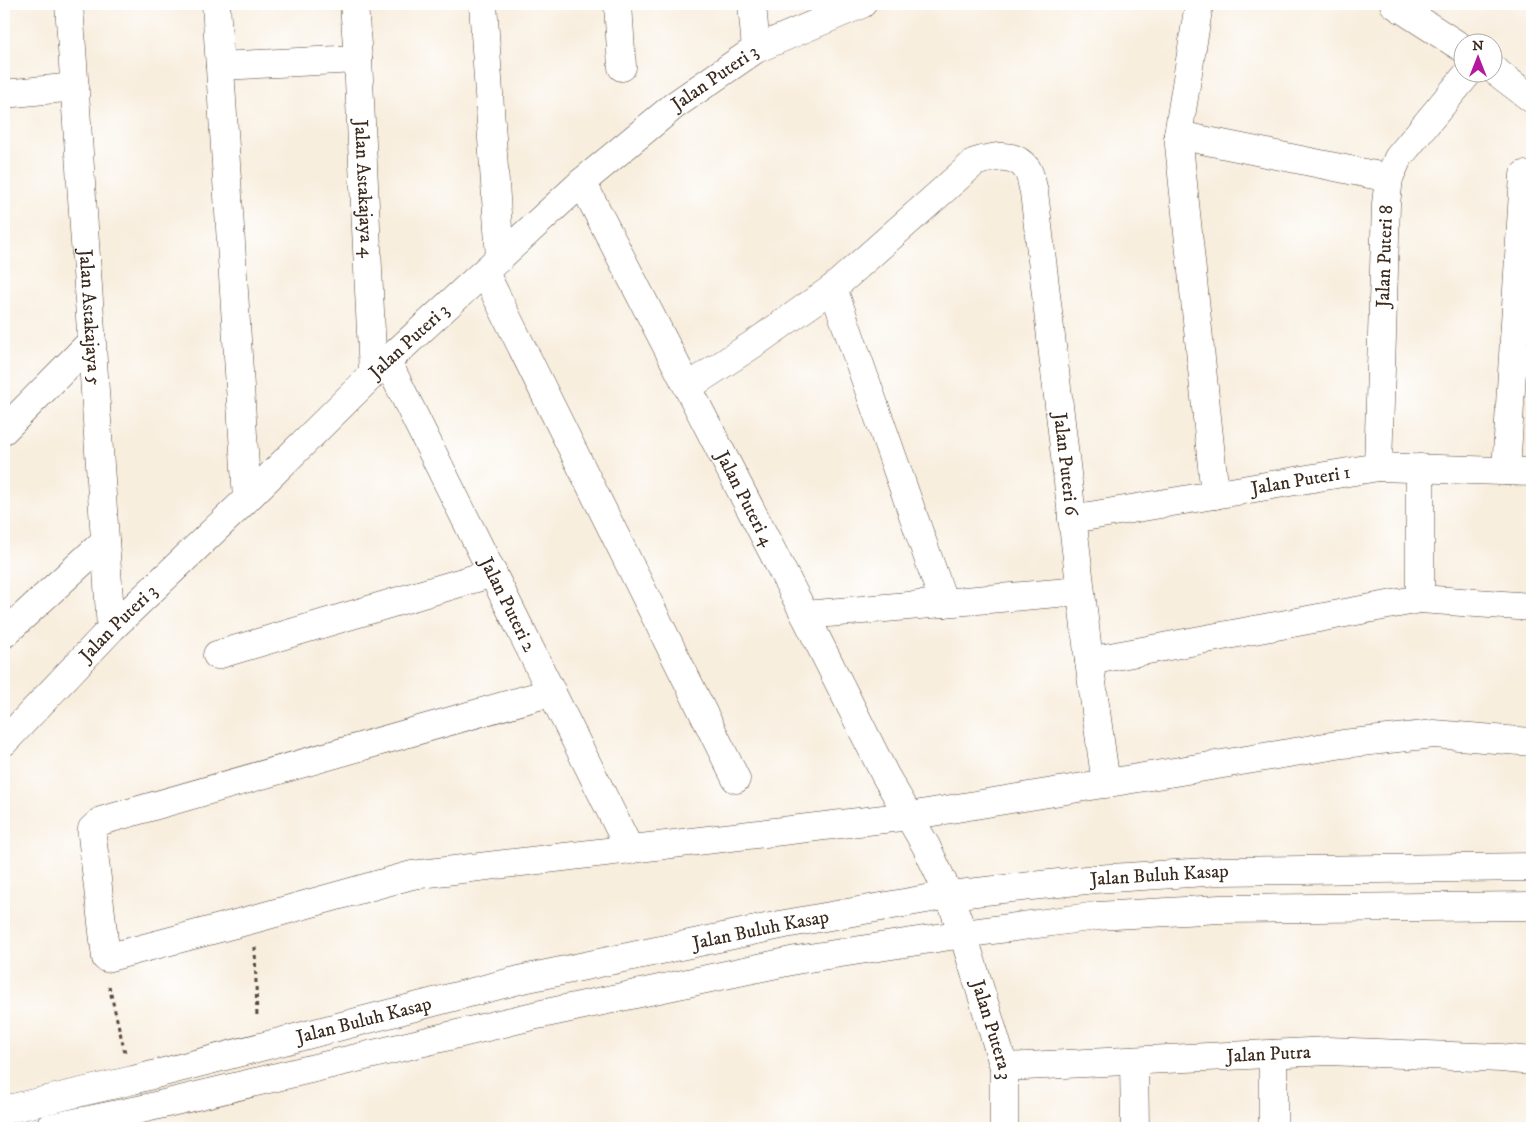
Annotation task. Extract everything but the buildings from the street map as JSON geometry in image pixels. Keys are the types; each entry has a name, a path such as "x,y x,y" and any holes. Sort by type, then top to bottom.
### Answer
{"main road":[{"name":"Jalan Astakajaya 5","path":"69,4 111,629"},
{"path":"216,4 247,499"},
{"name":"Jalan Astakajaya 4","path":"354,4 380,368"},
{"path":"483,4 493,265 736,779"},
{"path":"618,4 622,67"},
{"path":"752,4 756,49"},
{"name":"Jalan Puteri 3","path":"4,742 111,629 380,368 582,182 675,105 756,49 862,4"},
{"path":"1199,4 1178,135 1215,495"},
{"path":"1394,4 1454,43"},
{"path":"220,66 358,59"},
{"path":"1504,78 1532,100"},
{"name":"Jalan Puteri 8","path":"1378,467 1386,204 1389,178 1398,158 1460,82"},
{"path":"4,94 75,87"},
{"path":"1178,135 1389,178"},
{"name":"Jalan Puteri 6","path":"833,288 975,162 992,157 1008,157 1018,160 1028,170 1034,192 1088,661 1106,784"},
{"path":"1519,472 1524,175"},
{"name":"Jalan Puteri 4","path":"582,182 805,615 885,775 926,846 949,895"},
{"path":"688,387 833,288 944,603"},
{"path":"4,430 92,341"},
{"name":"Jalan Puteri 2","path":"380,368 493,573 630,850"},
{"name":"Jalan Puteri 1","path":"1072,519 1378,467 1519,472"},
{"path":"1420,468 1420,599"},
{"path":"4,634 105,541"},
{"path":"216,655 493,573"},
{"path":"805,615 1080,591"},
{"path":"1088,661 1420,599 1532,607"},
{"path":"552,692 101,821 92,829 92,835 106,958 406,876 909,816 1343,744 1434,734 1532,742"},
{"name":"Jalan Buluh Kasap","path":"4,1110 133,1080 523,980 785,924 949,895 1095,879 1222,871 1532,868"},
{"name":"Jalan Putera 3","path":"949,895 1004,1067 1004,1128"},
{"name":"Jalan Buluh Kasap","path":"49,1128 89,1121 537,1015 758,968 796,960 963,934 1097,916 1220,909 1532,906"},
{"name":"Jalan Putra","path":"1004,1067 1328,1051 1532,1061"},
{"path":"1273,1054 1273,1128"},
{"path":"1134,1061 1135,1128"}],"path":[{"path":"254,919 258,1048"},
{"path":"106,958 109,994 133,1080"}]}
